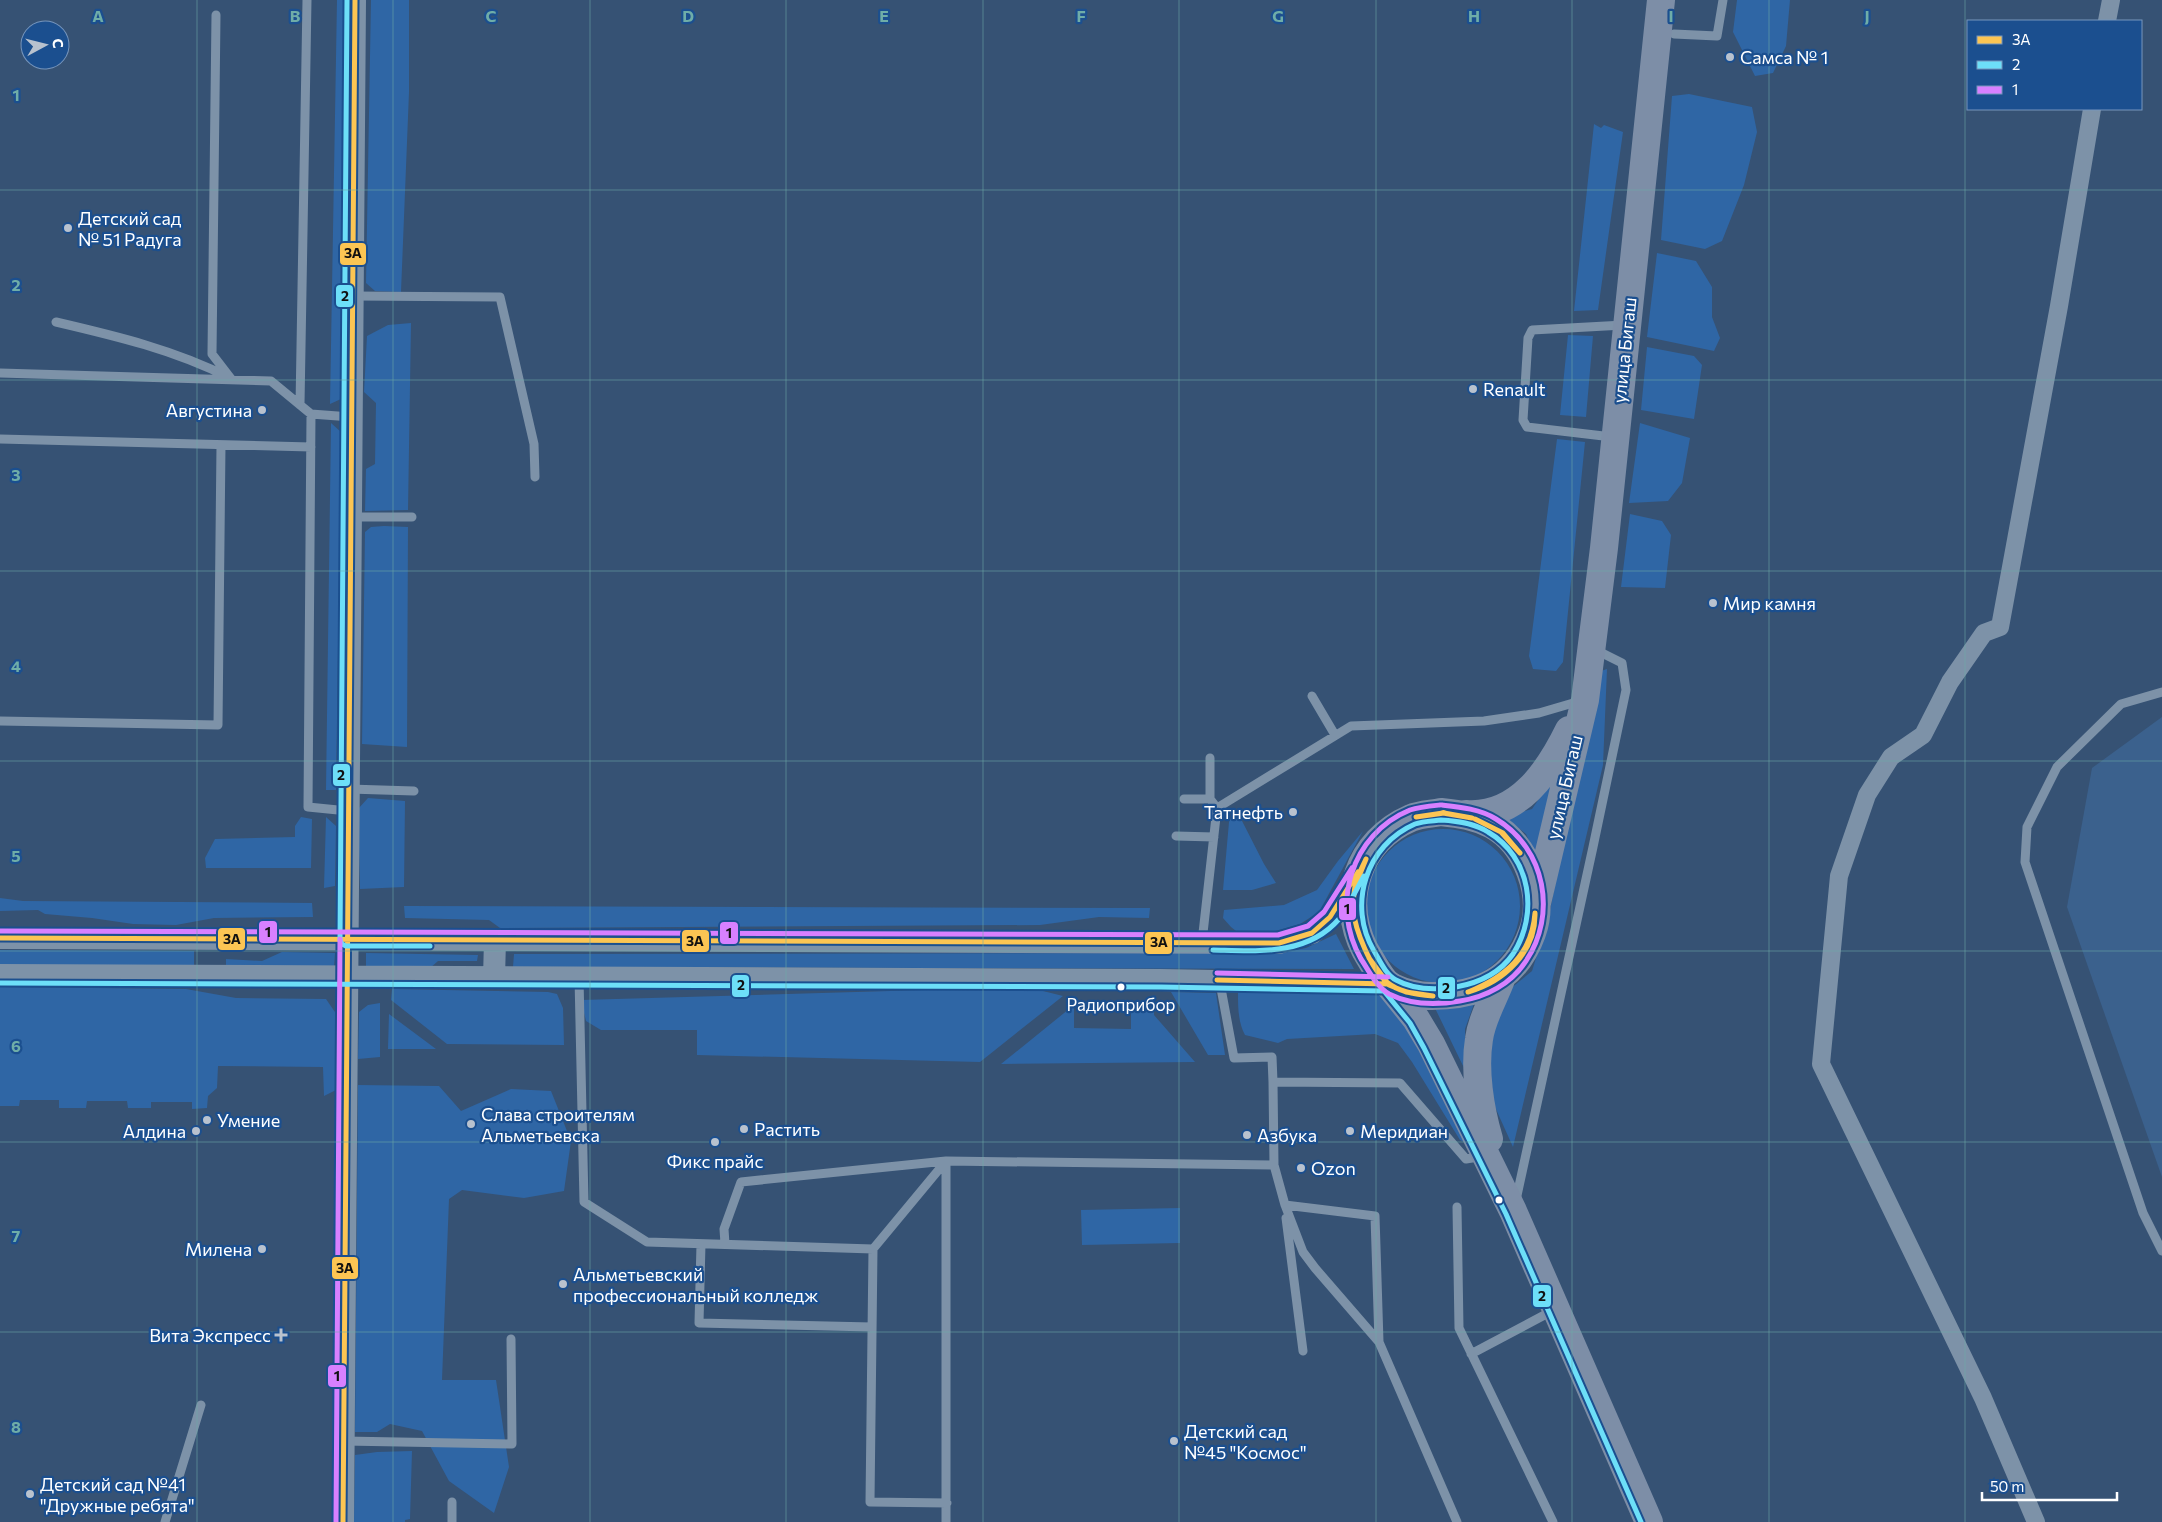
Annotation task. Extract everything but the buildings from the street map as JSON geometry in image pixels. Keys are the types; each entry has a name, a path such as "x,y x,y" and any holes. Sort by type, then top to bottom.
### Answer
{"main road":[{"name":"улица Бигаш","path":"1537,904 1585,700 1615,438 1661,0"},
{"name":"улица Бигаш","path":"1441,812 1478,814 1501,809 1524,796 1543,773 1565,739 1585,700"},
{"path":"1388,984 1418,996 1456,996 1479,990 1502,977 1521,957 1533,932 1537,904 1531,872 1515,845 1493,826 1468,815 1441,812 1413,817 1390,829 1371,848 1358,872 1352,902 1357,933 1369,958 1388,984 1416,1019 1431,1044 1510,1206 1649,1522"},
{"path":"1502,977 1495,997 1485,1016 1479,1039 1478,1070 1487,1134 1510,1206"}],"street":[{"path":"342,1522 355,0"},
{"path":"2107,20 2111,0"},
{"path":"2036,1522 1983,1398 1821,1064 1839,876 1867,795 1891,757 1923,735 1950,682 1984,633 2000,628 2092,110"},
{"path":"0,938 1279,943 1312,933 1330,917 1358,872"},
{"path":"211,977 212,939"},
{"path":"494,978 495,940"},
{"path":"0,976 1219,980 1388,984"}],"lane":[{"path":"300,405 308,0"},
{"path":"1674,34 1717,36 1723,0"},
{"path":"216,15 212,354 232,380"},
{"path":"353,296 500,297 534,444 535,477"},
{"path":"56,322 133,340 206,366 232,380"},
{"path":"1615,438 1527,427 1523,420 1528,338 1532,330 1627,325"},
{"path":"0,373 271,381 311,414 351,417"},
{"path":"311,414 308,808 348,800 414,791"},
{"path":"0,439 311,447"},
{"path":"0,721 218,724 221,445"},
{"path":"351,517 412,517"},
{"path":"1510,1206 1591,856 1626,690 1622,663 1592,648"},
{"path":"2162,692 2121,704 2057,768 2027,828 2025,862 2143,1213 2162,1252"},
{"path":"1312,696 1335,735"},
{"path":"1217,808 1351,726 1484,721 1539,713 1585,700"},
{"path":"1202,943 1217,808 1210,799 1210,758"},
{"path":"1184,799 1210,799"},
{"path":"1176,836 1214,837"},
{"path":"579,978 584,1202 647,1242 873,1248"},
{"path":"1219,980 1234,1058 1272,1057 1274,1165 1285,1206 1304,1351"},
{"path":"1273,1082 1400,1083 1466,1159 1486,1156"},
{"path":"725,1244 724,1229 741,1182 946,1161 1274,1165"},
{"path":"946,1161 873,1248 870,1502 947,1503"},
{"path":"946,1161 946,1522"},
{"path":"1285,1206 1307,1258 1379,1342 1457,1522"},
{"path":"1285,1206 1375,1216 1379,1342"},
{"path":"1457,1207 1459,1328 1553,1522"},
{"path":"701,1244 699,1323 872,1327"},
{"path":"1471,1354 1555,1309"},
{"path":"343,1441 512,1444 511,1340"},
{"path":"165,1522 201,1405"},
{"path":"452,1502 452,1522"}],"shaded area":[{"path":"337,0 346,0 341,399 330,404"},
{"path":"371,0 409,0 409,92 401,292 375,291 366,283"},
{"path":"1737,0 1790,0 1786,46 1773,73 1755,76 1733,32"},
{"path":"1689,94 1752,107 1757,132 1744,185 1722,241 1705,249 1661,240 1672,96"},
{"path":"1594,124 1601,128 1604,125 1623,132 1598,310 1574,311"},
{"path":"1657,253 1696,261 1712,287 1712,317 1720,338 1714,351 1647,337"},
{"path":"411,323 408,510 365,511 366,469 375,464 376,403 364,392 367,336 388,325"},
{"path":"1568,335 1593,336 1586,417 1560,415"},
{"path":"1647,347 1694,356 1702,365 1694,419 1641,410"},
{"path":"331,423 341,432 336,790 326,790"},
{"path":"1640,423 1690,438 1682,483 1668,501 1629,503"},
{"path":"1557,439 1585,442 1563,662 1556,671 1533,669 1529,656"},
{"path":"1630,514 1662,521 1671,535 1665,588 1621,587"},
{"path":"371,527 408,527 407,747 362,744 365,532"},
{"path":"1607,669 1603,765 1513,1147 1486,1087 1486,1052 1505,993 1532,971 1548,920 1598,672"},
{"path":"2162,717 2162,1177 2067,907 2092,768"},
{"path":"1563,764 1536,857 1526,834 1505,817 1532,809"},
{"path":"368,798 405,801 404,887 360,889 358,809"},
{"path":"1233,814 1241,819 1276,883 1252,890 1223,890 1229,822"},
{"path":"301,817 312,819 311,868 206,868 205,858 215,839 295,837 295,826"},
{"path":"326,817 336,826 335,886 324,888"},
{"path":"1443,829 1458,830 1473,835 1498,851 1514,876 1519,891 1519,921 1514,936 1498,961 1473,977 1458,982 1443,983 1428,982 1413,977 1388,961 1372,936 1367,921 1366,906 1367,891 1372,876 1388,851 1413,835 1428,830"},
{"path":"1363,831 1319,912 1300,924 1272,932 1236,931 1223,918 1224,910 1284,905 1317,890"},
{"path":"0,898 23,901 312,903 313,917 214,918 176,925 133,924 45,914 38,910 0,911"},
{"path":"404,906 1150,908 1149,918 1099,917 1040,925 500,928 489,920 405,918"},
{"path":"1336,934 1354,969 513,967 514,954 1279,953 1306,948"},
{"path":"0,950 194,951 194,966 0,965"},
{"path":"282,952 335,953 334,969 226,966 226,959 262,961"},
{"path":"366,953 478,955 477,961 438,961 429,969 366,967"},
{"path":"0,987 186,989 236,998 326,999 337,1015 338,1089 324,1096 323,1067 218,1066 217,1088 208,1096 207,1108 192,1109 192,1102 151,1102 151,1108 128,1108 127,1101 87,1101 86,1108 59,1108 59,1100 20,1100 19,1106 0,1106"},
{"path":"1027,987 1063,996 980,1062 697,1055 697,1030 601,1030 586,1021 581,1000"},
{"path":"392,989 548,992 557,994 563,1008 564,1045 447,1044 391,1000"},
{"path":"1171,992 1216,993 1225,1055 1208,1055"},
{"path":"1238,992 1370,992 1389,997 1412,1024 1466,1143 1460,1140 1412,1062 1398,1043 1375,1034 1287,1039 1278,1043 1245,1035 1238,1009"},
{"path":"380,1003 380,1057 358,1059 359,1012 368,1005"},
{"path":"1474,1004 1465,1029 1466,1072 1434,1006"},
{"path":"1074,1005 1074,1028 1131,1029 1131,1007 1154,1007 1154,1015 1195,1062 1001,1064"},
{"path":"389,1014 436,1049 388,1049"},
{"path":"358,1085 439,1086 461,1111 511,1089 551,1091 571,1141 564,1191 524,1198 462,1190 449,1199 442,1380 496,1380 509,1467 494,1513 449,1481 422,1431 390,1424 377,1432 355,1432"},
{"path":"1180,1208 1180,1243 1082,1245 1081,1210"},
{"path":"412,1451 410,1519 405,1520 405,1522 354,1522 355,1455"}],"transit line":[{"name":"2","path":"347,0 340,940 346,946 430,946"},
{"name":"3А","path":"343,1522 355,0"},
{"name":"1","path":"1440,805 1410,810 1390,821 1373,836 1360,853 1352,873 1347,894 1347,916 1352,938 1361,959 1373,978 1380,987 1397,998 1424,1003 1470,999 1488,993 1505,983 1520,969 1536,943 1541,924 1543,904 1541,884 1536,865 1526,847 1513,832 1496,819 1483,813 1442,805"},
{"name":"3А","path":"1416,817 1443,813 1472,818"},
{"name":"3А","path":"1416,817 1444,813 1472,818"},
{"name":"3А","path":"1475,819 1503,833 1520,853"},
{"name":"3А","path":"1475,819 1501,832 1520,853"},
{"name":"2","path":"1441,820 1477,826 1502,843 1514,856 1522,871 1528,904 1526,922 1521,938 1513,954 1502,967 1480,980 1449,988 1433,989 1410,986 1389,975 1374,951 1366,933 1362,915 1362,896 1366,878 1373,861 1384,846 1398,834 1415,824 1441,820"},
{"name":"3А","path":"1353,902 1356,880 1366,859"},
{"name":"3А","path":"1353,902 1355,886 1366,859"},
{"name":"1","path":"0,931 1278,935 1308,926 1324,912 1352,868"},
{"name":"3А","path":"0,938 1279,943 1312,933 1330,917 1358,872"},
{"name":"2","path":"1213,950 1247,951 1280,949 1312,940 1339,919 1364,876"},
{"name":"3А","path":"1353,909 1354,918 1365,949 1382,977 1388,983 1403,991 1433,996"},
{"name":"3А","path":"1468,992 1494,979 1514,963 1528,941 1533,928 1535,913"},
{"name":"3А","path":"1468,992 1494,981 1515,963 1524,952 1530,940 1534,927 1535,913"},
{"name":"1","path":"336,1522 340,939"},
{"name":"3А","path":"1369,958 1389,985 1406,992 1433,996"},
{"name":"1","path":"1217,973 1388,977"},
{"name":"3А","path":"1217,980 1388,984"},
{"name":"2","path":"0,983 1161,987 1384,991 1410,1023 1424,1048 1506,1214 1641,1522"}],"place":[{"name":"Самса № 1","path":"1730,57"},
{"name":"Детский сад № 51 Радуга","path":"68,228"},
{"name":"Renault","path":"1473,389"},
{"name":"Августина","path":"262,410"},
{"name":"Мир камня","path":"1713,603"},
{"name":"Татнефть","path":"1293,812"},
{"name":"Радиоприбор","path":"1121,987"},
{"name":"Умение","path":"207,1120"},
{"name":"Слава строителям Альметьевска","path":"471,1124"},
{"name":"Растить","path":"744,1129"},
{"name":"Алдина","path":"196,1131"},
{"name":"Меридиан","path":"1350,1131"},
{"name":"Азбука","path":"1247,1135"},
{"name":"Фикс прайс","path":"715,1142"},
{"name":"Ozon","path":"1301,1168"},
{"name":"Милена","path":"262,1249"},
{"name":"Альметьевский профессиональный колледж","path":"563,1284"},
{"name":"Вита Экспресс","path":"281,1335"},
{"name":"Детский сад №45 \"Космос\"","path":"1174,1441"},
{"name":"Детский сад №41 \"Дружные ребята\"","path":"30,1494"}]}
